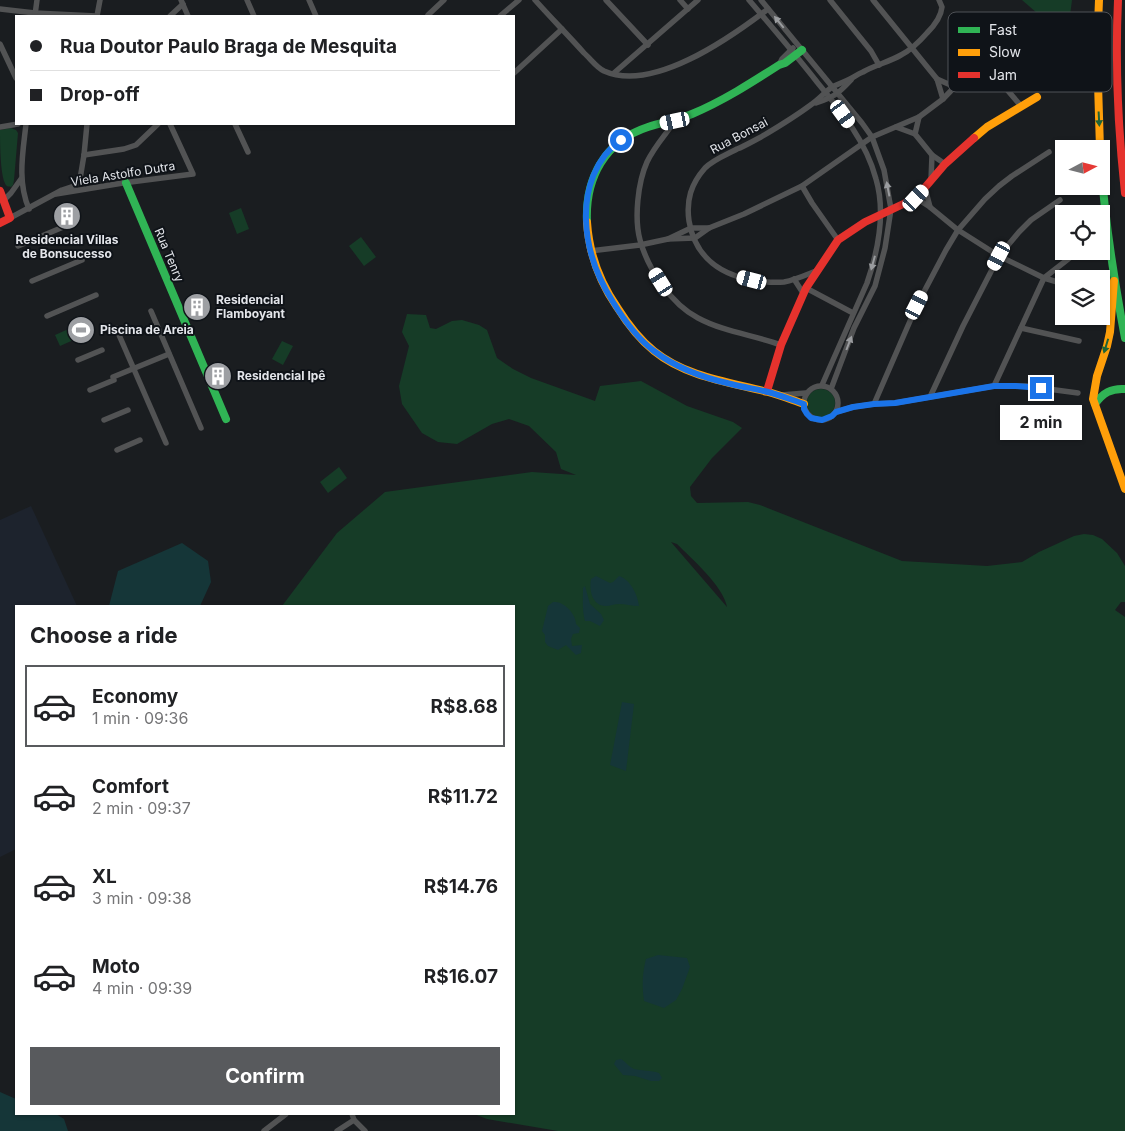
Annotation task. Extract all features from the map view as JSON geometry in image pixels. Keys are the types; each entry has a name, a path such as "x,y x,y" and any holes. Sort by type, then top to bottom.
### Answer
{"main road":[{"path":"1118,0 1116,57 1125,193"},
{"path":"797,50 786,63 778,65 736,92 711,105 675,121 651,126 628,136 607,152 600,163 589,189 586,203 590,251 598,277 617,309 653,350 668,360 704,377 766,391 804,404"},
{"path":"1098,92 1100,140"},
{"path":"766,391 781,345 804,290 838,240 857,227 916,198 945,164 963,147 988,127 1037,97"},
{"name":"Rua Tenry","path":"126,183 226,419"},
{"path":"0,191 10,218 0,223"},
{"path":"1104,195 1114,281 1125,338"},
{"path":"1114,281 1109,337 1093,392 1095,404 1125,489"},
{"path":"1095,404 1109,390 1125,389"}],"street":[{"path":"0,9 35,15 36,0"},
{"path":"97,15 100,0"},
{"path":"247,0 254,15"},
{"path":"309,0 316,15"},
{"path":"428,15 444,0"},
{"path":"501,15 519,0"},
{"path":"535,0 602,70 623,76 657,72 672,67 708,49 768,9"},
{"path":"606,0 648,44"},
{"path":"680,0 688,9"},
{"path":"614,74 698,0"},
{"path":"749,0 833,87 862,122 872,137 884,170 892,209 885,248 875,286 854,328 831,388"},
{"path":"761,0 863,144 879,190 880,215 876,254 872,269 822,385"},
{"path":"830,0 871,51 879,65"},
{"path":"872,0 937,79 943,99"},
{"path":"814,103 833,87 863,71 903,54 911,48 938,19 942,7 939,0"},
{"path":"171,15 182,2 188,15"},
{"path":"515,72 562,29"},
{"path":"0,44 15,76"},
{"path":"814,103 831,98 852,78"},
{"path":"937,79 948,84"},
{"path":"590,251 668,239 695,238 709,228 744,214 802,186 872,137 919,117 950,92"},
{"path":"1009,92 1021,106"},
{"name":"Rua Bonsai","path":"814,103 762,136 712,162 695,180 691,189 688,208 690,228 700,250 708,259 726,272 752,280 776,282 794,279 816,271"},
{"path":"915,134 919,117"},
{"path":"675,121 646,163 638,201 640,239 652,269 679,305 688,312 719,328 781,345"},
{"path":"0,127 15,124"},
{"path":"26,125 21,179 29,209"},
{"path":"10,218 77,183 80,178 84,155 87,125"},
{"path":"84,155 136,146 157,125"},
{"name":"Viela Astolfo Dutra","path":"56,194 193,174 170,125"},
{"path":"236,125 248,152"},
{"path":"896,127 915,134 932,155 945,164"},
{"path":"874,404 917,305 958,230 999,186 1049,152"},
{"path":"931,180 932,155"},
{"path":"4,200 21,179"},
{"path":"802,186 838,240"},
{"path":"925,188 930,206"},
{"path":"916,198 930,206 958,230 999,256 1044,278 1055,281"},
{"path":"930,397 963,326 999,256 1025,226 1060,200"},
{"path":"18,246 68,225"},
{"path":"668,239 690,228 709,228"},
{"path":"32,281 82,260"},
{"path":"994,386 1044,278 1067,260"},
{"path":"794,279 804,290 853,313"},
{"path":"46,316 96,295"},
{"path":"151,311 200,428"},
{"path":"116,328 166,443"},
{"path":"1021,328 1079,341"},
{"path":"78,360 102,350"},
{"path":"90,390 134,368 169,354"},
{"path":"822,385 831,388 838,400 836,412 827,419 822,420 816,420 807,414 804,409 806,393 810,389 822,385"},
{"path":"836,412 853,407 895,403 994,386 1026,386 1078,393"},
{"path":"780,395 806,393"},
{"path":"838,400 853,407"},
{"path":"104,420 128,410"},
{"path":"117,450 140,440"},
{"path":"264,1131 285,1115"},
{"path":"337,1131 353,1117 366,1131"}],"shaded area":[{"path":"31,506 77,605 15,605 15,850 0,857 0,520"}],"green space":[{"path":"1022,0 1072,0 1070,12 1036,12"},
{"path":"11,128 18,133 14,180 11,187 7,186 3,177 0,130"},
{"path":"241,208 249,229 237,234 229,213"},
{"path":"361,237 376,257 364,266 349,246"},
{"path":"407,314 426,315 430,328 436,329 452,321 462,320 479,325 487,330 497,358 531,378 595,401 600,386 641,381 687,406 733,422 742,428 712,458 690,487 691,496 697,503 748,502 760,505 902,561 987,566 1022,562 1074,536 1084,534 1102,539 1117,553 1125,566 1125,602 1121,602 1115,610 1125,617 1125,1131 558,1131 487,1119 477,1115 515,1115 515,605 283,605 337,533 385,492 532,472 576,475 561,469 556,452 529,426 509,419 492,424 457,444 438,442 422,433 402,404 399,386 409,346 402,332","holes":["671,542 677,544 714,582 725,599 727,607"]},
{"path":"73,327 78,338 60,346 55,335"},
{"path":"282,341 293,346 283,365 272,359"},
{"path":"821,389 831,393 835,403 831,413 821,417 811,413 807,403 811,393"},
{"path":"339,467 347,478 328,493 320,482"}],"water":[{"path":"182,543 208,561 211,582 200,605 109,605 118,571"},
{"path":"596,576 610,583 619,576 627,580 633,588 639,606 619,604 606,606 597,603 592,597 591,588 591,579"},
{"path":"585,586 590,604 601,614 604,620 600,626 590,621 585,621 583,613 583,588"},
{"path":"553,602 565,605 573,615 576,624 580,628 579,633 573,634 571,639 572,646 582,645 581,653 576,655 566,645 558,650 548,646 545,642 545,635 542,631 548,606"},
{"path":"622,702 634,704 626,771 610,765"},
{"path":"658,955 687,958 690,967 676,1000 664,1008 644,1001 643,996 643,975 646,959"},
{"path":"621,1059 634,1069 653,1071 659,1073 662,1078 659,1081 651,1081 635,1076 623,1075 614,1064 616,1060"},
{"path":"0,1092 15,1099 15,1115 58,1115 64,1119 68,1131 0,1131"}],"traffic: fast":[{"path":"587,222 587,206 594,176 609,152 620,142 633,133 687,116 715,103 785,63 802,50"},
{"path":"126,183 226,419"},
{"path":"1104,195 1110,251 1125,338"},
{"path":"1095,404 1108,392 1116,389 1125,389"}],"traffic: slow":[{"path":"1099,0 1099,12"},
{"path":"1098,92 1100,140"},
{"path":"974,138 987,127 1037,97"},
{"path":"587,222 593,256 605,287 629,325 654,351 666,360 708,378 772,393 804,404"},
{"path":"1114,281 1110,332 1097,376 1093,399 1125,489"}],"traffic: jam":[{"path":"1118,0 1118,97 1125,193"},
{"path":"767,391 781,345 806,288 838,240 865,222 916,198 945,164 974,138"},
{"path":"0,191 10,218 0,223"}],"place":[{"name":"Residencial Villas de Bonsucesso","path":"67,216"},
{"name":"Residencial Flamboyant","path":"197,307"},
{"name":"Piscina de Areia","path":"81,330"},
{"name":"Residencial Ipê","path":"218,376"}],"route":[{"path":"621,140 607,152 589,189 586,203 586,219 592,258 598,277 617,309 638,335 653,350 668,360 704,377 766,391 804,404 807,414 816,420 827,419 836,412 853,407 895,403 994,386 1041,388"}]}
